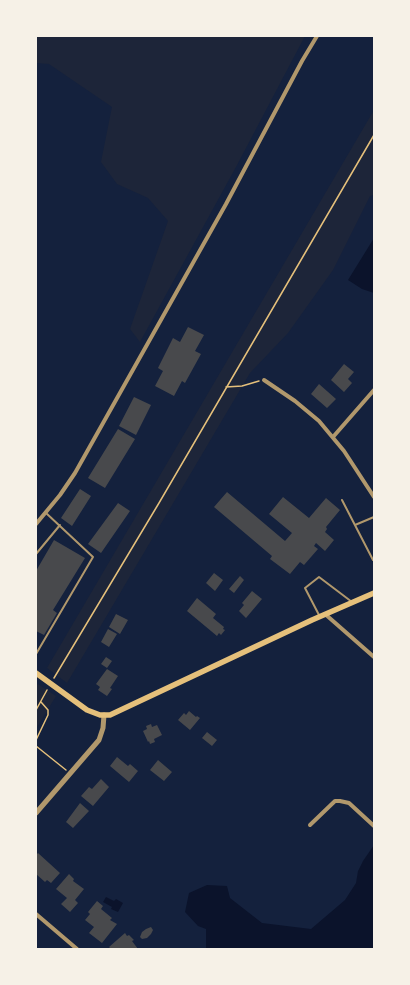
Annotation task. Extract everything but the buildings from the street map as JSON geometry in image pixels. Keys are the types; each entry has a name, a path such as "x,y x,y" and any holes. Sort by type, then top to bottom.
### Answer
{"main road":[{"path":"36,673 93,714 104,715 116,713 325,614 374,594"}],"street":[{"path":"36,524 46,513 75,473 128,381 317,36"},
{"path":"264,380 304,407 333,437 374,497"},
{"path":"333,437 374,390"},
{"path":"325,614 374,657"},
{"path":"36,814 99,740 103,728 104,715"},
{"path":"310,824 335,801 340,801 348,803 374,826"},
{"path":"36,914 77,949"}],"lane":[{"path":"342,500 373,560"},
{"path":"36,652 93,557 46,513"},
{"path":"355,525 374,517"},
{"path":"36,554 60,525"},
{"path":"319,617 305,588 319,577 353,602"}],"path":[{"path":"54,679 374,135"},
{"path":"226,387 242,386 264,380"},
{"path":"36,710 48,689"},
{"path":"36,740 48,715 48,710 41,702"},
{"path":"36,746 70,773"}],"shaded area":[{"path":"36,36 305,36 236,167 140,342 130,329 168,221 148,198 117,184 101,162 112,107 49,64 36,63"},
{"path":"374,110 374,195 370,196 333,270 288,333 250,373 67,683 47,668"},
{"path":"374,238 374,293 362,289 348,280"},
{"path":"38,684 56,696 36,729 36,686"},
{"path":"374,845 374,949 206,949 206,929 198,926 185,912 189,893 207,885 227,886 230,898 262,923 311,929 345,900 356,883 358,871 363,861"},
{"path":"106,897 114,901 116,899 123,903 118,912 111,909 112,907 103,902"}]}
